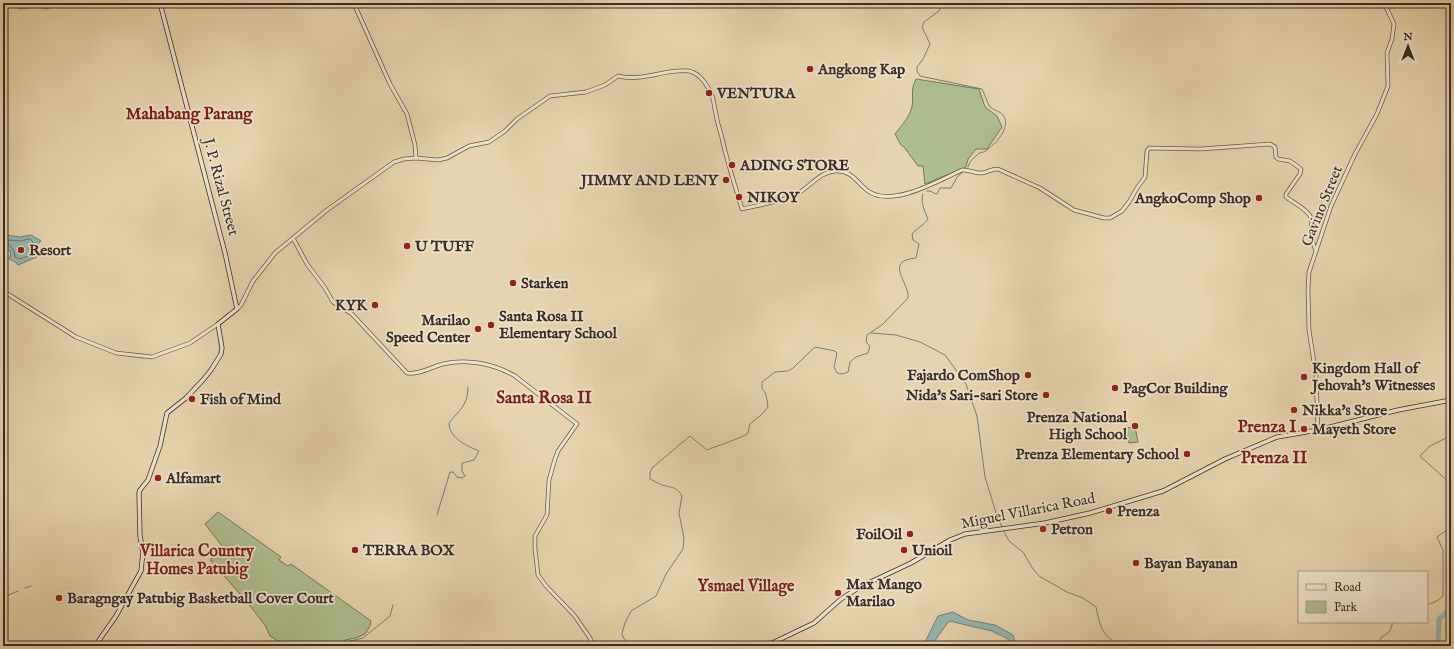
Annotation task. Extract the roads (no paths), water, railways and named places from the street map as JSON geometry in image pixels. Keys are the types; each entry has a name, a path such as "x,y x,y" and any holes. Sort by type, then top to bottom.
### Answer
{"main road":[{"name":"J. P. Rizal Street","path":"160,3 226,253 237,309"},
{"path":"95,646 116,616 141,571 143,556 140,536 140,490 148,480 161,440 167,413 186,398 211,370 221,354 222,348 218,324 237,309"},
{"name":"Miguel Villarica Road","path":"766,646 814,623 841,599 855,590 911,563 950,540 965,534 1046,523 1090,513 1163,491 1226,459 1277,437 1318,430 1398,410 1451,400"}],"street":[{"path":"355,3 390,84 407,114 415,145 416,158"},
{"name":"Gavino Street","path":"1318,430 1317,381 1310,336 1308,290 1309,272 1331,206 1353,158 1377,114 1388,86 1387,52 1392,39 1394,24 1386,7 1381,3"},
{"path":"237,309 241,305 253,281 267,262 327,210 394,162 416,158 438,160 447,158 469,146 490,142 505,131 517,119 550,96 586,92 605,85 618,76 642,78 665,72 688,71 698,74 711,93 722,139 742,209 767,204 795,195 817,177 832,171 845,171 859,182 867,191 877,196 885,197 909,193 962,170 970,170 981,173 998,169 1040,188 1074,210 1104,218 1110,218 1122,211 1145,177 1147,151 1151,148 1201,149 1270,144 1275,147 1276,157 1278,159 1290,161 1301,169 1300,174 1286,194 1286,197 1310,216 1312,221 1311,230 1313,244 1316,251"},
{"path":"293,238 307,264 325,288 333,302 352,314 407,373 415,373 444,364 466,362 492,365 515,376 577,424 554,459 549,480 547,515 540,526 534,542 538,575 546,586 574,615 590,638 593,646"},
{"path":"3,291 76,337 116,353 152,357 190,343 218,324"}],"water":[{"name":"Resort","path":"7,235 20,237 31,235 41,241 33,248 37,257 18,265 9,259 11,253 3,244 3,239"},
{"path":"953,612 968,620 995,625 1013,635 1016,646 1011,646 1008,639 992,631 949,621 931,646 923,646 938,616"}],"waterway":[{"path":"12,3 19,9 36,7 47,9 54,6 56,3"},
{"path":"943,3 939,11 924,22 922,27 930,44 923,59 917,67 917,71 920,76 982,89 990,107 1002,114 1006,122 1004,130 997,140 986,151 979,153 970,162 968,167"},
{"path":"927,191 937,194 940,188 951,188 958,176 963,172"},
{"path":"630,646 623,637 622,633 631,611 656,596 666,574 683,549 684,538 679,513 682,496 676,489 662,485 650,479 652,468 690,436 707,450 746,435 750,424 768,407 766,395 762,389 762,382 775,372 788,371 793,368 815,347 835,351 837,353 834,367 837,373 842,374 848,372 850,362 856,357 868,353 870,346 866,342 867,335 883,324 908,298 908,292 899,268 901,263 906,260 916,258 919,244 913,240 912,234 928,219 922,204 923,194"},
{"path":"871,333 896,335 920,342 945,355 966,384 977,416 985,477 1002,527"},
{"path":"437,515 450,472 453,472 457,477 462,478 465,476 462,471 462,463 474,460 479,451 469,447 455,437 449,423 465,403 468,387"},
{"path":"1451,432 1446,438 1430,446 1420,456 1451,484"},
{"path":"1428,605 1437,601 1443,596 1443,550 1437,537 1451,527"},
{"path":"1003,530 1009,541 1023,552 1039,576 1067,592 1083,598 1096,607 1099,621 1105,634 1119,646"},
{"path":"25,588 31,586"},
{"path":"6,596 18,591"},
{"path":"340,646 346,642 363,638 390,616 393,605"},
{"path":"1438,646 1439,620 1451,609"},
{"path":"1376,646 1381,638 1390,631 1393,623"},
{"path":"271,646 270,645 287,646"}],"place":[{"name":"Angkong Kap","path":"810,69"},
{"name":"VENTURA","path":"709,93"},
{"name":"ADING STORE","path":"732,165"},
{"name":"JIMMY AND LENY","path":"726,180"},
{"name":"NIKOY","path":"739,197"},
{"name":"AngkoComp Shop","path":"1259,198"},
{"name":"U TUFF","path":"407,246"},
{"name":"Resort","path":"21,250"},
{"name":"Starken","path":"513,283"},
{"name":"KYK","path":"375,305"},
{"name":"Santa Rosa II Elementary School","path":"491,325"},
{"name":"Marilao Speed Center","path":"478,329"},
{"name":"Fajardo ComShop","path":"1028,375"},
{"name":"Kingdom Hall of Jehovah's Witnesses","path":"1304,377"},
{"name":"PagCor Building","path":"1115,388"},
{"name":"Nida's Sari-sari Store","path":"1046,395"},
{"name":"Fish of Mind","path":"192,399"},
{"name":"Nikka's Store","path":"1294,410"},
{"name":"Prenza National High School","path":"1135,426"},
{"name":"Mayeth Store","path":"1304,429"},
{"name":"Prenza Elementary School","path":"1187,454"},
{"name":"Alfamart","path":"158,478"},
{"name":"Prenza","path":"1109,511"},
{"name":"Petron","path":"1043,529"},
{"name":"FoilOil","path":"910,534"},
{"name":"TERRA BOX","path":"355,550"},
{"name":"Unioil","path":"904,550"},
{"name":"Bayan Bayanan","path":"1136,563"},
{"name":"Max Mango Marilao","path":"838,593"},
{"name":"Baragngay Patubig Basketball Cover Court","path":"59,598"}],"district":[{"name":"Mahabang Parang","path":"189,114"},
{"name":"Santa Rosa II","path":"544,398"},
{"name":"Prenza I","path":"1267,427"},
{"name":"Prenza II","path":"1274,458"},
{"name":"Villarica Country Homes Patubig","path":"197,561"},
{"name":"Ysmael Village","path":"746,587"}]}
